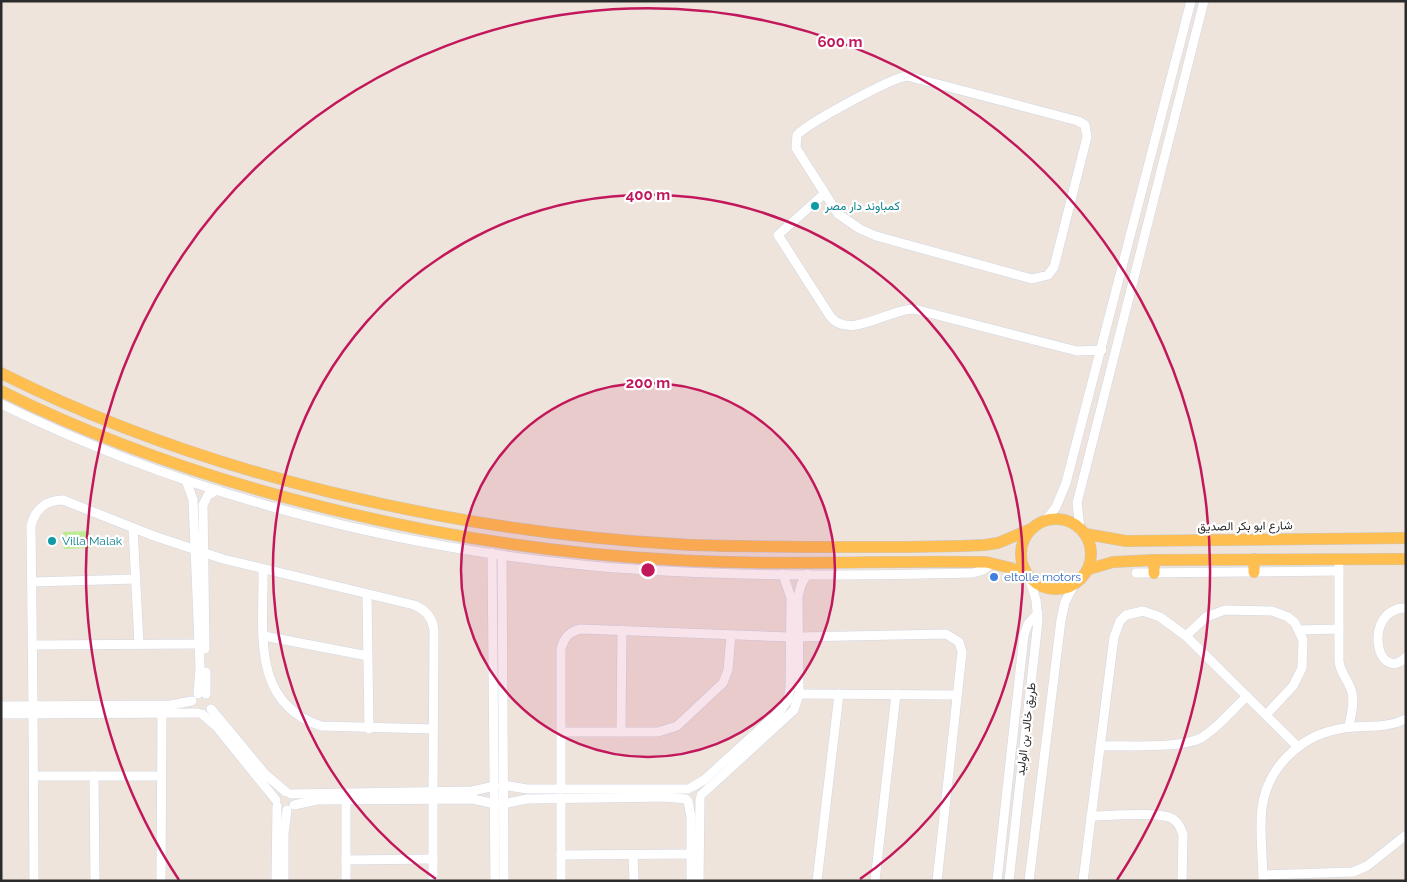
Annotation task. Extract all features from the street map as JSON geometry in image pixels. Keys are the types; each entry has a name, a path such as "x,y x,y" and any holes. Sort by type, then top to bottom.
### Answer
{"main road":[{"path":"1,373 118,424 188,450 302,484 411,510 496,526 600,538 676,544 866,547 976,546 998,543 1031,529 1046,520 1061,519 1083,531 1092,551 1089,568 1074,585 1055,590 1046,588 1029,576 1011,568 994,563 676,560 596,555 505,543 381,520 298,500 191,468 93,431 1,391"},
{"path":"381,520 387,513 385,504"},
{"path":"409,526 406,517 411,510"},
{"path":"1029,576 1021,560 1021,552 1022,543 1031,529"},
{"name":"شارع ابو بكر الصديق","path":"1083,531 1118,541 1406,538"},
{"path":"1211,540 1208,550 1211,559"},
{"path":"1259,559 1259,572"},
{"path":"1089,568 1113,562 1154,560 1406,559"},
{"path":"1154,560 1154,573"}],"street":[{"path":"1046,520 1056,507 1066,482 1192,1"},
{"path":"1083,531 1077,511 1081,486 1204,1"},
{"path":"902,77 916,77 1078,121 1087,129 1087,137 1054,267 1043,278 1032,279 868,233 838,214 824,194 796,148 797,135 847,104 902,77"},
{"path":"824,194 778,234 830,316 838,324 854,326 896,311 914,309 1077,351 1102,350"},
{"path":"1,404 87,442 217,490 348,525 492,554 592,566 664,571 783,574 973,573 983,570 994,563"},
{"path":"186,480 193,500 199,552 199,696"},
{"path":"1066,482 1081,486"},
{"path":"217,490 208,495 203,505 199,552 199,696 192,706 216,726 277,803 291,808 311,800 433,795 476,791 499,785 561,794 666,797 696,802 790,714 796,705 798,694 791,598 783,574"},
{"path":"34,881 31,526 37,512 48,502 63,500 199,552 262,570 419,607 432,620 434,631 433,881"},
{"path":"134,528 139,644"},
{"path":"492,554 499,785"},
{"path":"495,881 499,858 502,555"},
{"path":"1340,559 1339,668 1350,685 1353,699 1349,727"},
{"path":"262,570 265,665 268,677 280,699 288,708 298,716 321,726 369,729 433,729"},
{"path":"1136,574 1339,571"},
{"path":"691,881 691,813 685,795 690,788 704,780 786,704 790,690 798,597 807,574"},
{"name":"طريق خالد بن الوليد","path":"1009,881 1038,613 1029,576"},
{"path":"32,582 136,579"},
{"name":"طريق خالد بن الوليد","path":"1029,881 1061,620 1065,602 1074,585"},
{"path":"367,595 369,729"},
{"path":"1406,608 1393,610 1382,620 1378,650 1382,659 1390,664 1398,663 1406,657"},
{"path":"1186,636 1206,617 1225,610 1280,613 1288,617 1300,630 1304,649 1302,668 1293,686 1266,715"},
{"path":"1083,881 1114,637 1120,621 1126,615 1143,611 1160,617 1186,636 1298,747"},
{"path":"997,881 1024,635 1028,624 1038,613"},
{"path":"561,881 561,649 566,637 570,633 582,629 794,637 950,636 959,642 962,652 936,881"},
{"path":"1300,630 1339,629"},
{"path":"621,732 622,630"},
{"path":"561,732 658,732 678,726 723,683 728,670 731,635"},
{"path":"264,636 368,656"},
{"path":"32,645 199,644"},
{"path":"798,694 957,695"},
{"path":"817,881 839,694"},
{"path":"875,881 896,694"},
{"path":"1,714 33,710 171,705 199,696 212,699 211,709 265,774 295,800 284,834 284,881"},
{"path":"1100,746 1182,744 1196,740 1208,733 1247,696"},
{"path":"1,706 33,710 162,713 200,713 211,709"},
{"path":"161,881 162,713"},
{"path":"1406,719 1384,727 1349,727 1324,733 1298,747 1274,774 1265,796 1262,828 1262,878 1353,872 1367,866 1406,835"},
{"path":"34,776 162,776"},
{"path":"94,776 95,881"},
{"path":"276,881 277,803 281,793 433,795 499,804 561,794 690,788 698,789 700,797 699,881"},
{"path":"346,800 346,881"},
{"path":"1091,816 1160,815 1173,818 1181,828 1183,835 1182,881"},
{"path":"561,855 691,854"},
{"path":"633,855 634,881"},
{"path":"499,858 504,881"},
{"path":"346,860 433,860"}],"green space":[{"path":"89,531 90,548 64,549 63,532"}],"place":[{"name":"كمباوند دار مصر","path":"815,206"},
{"name":"Villa Malak","path":"52,541"},
{"name":"eltolle motors","path":"994,577"}]}
